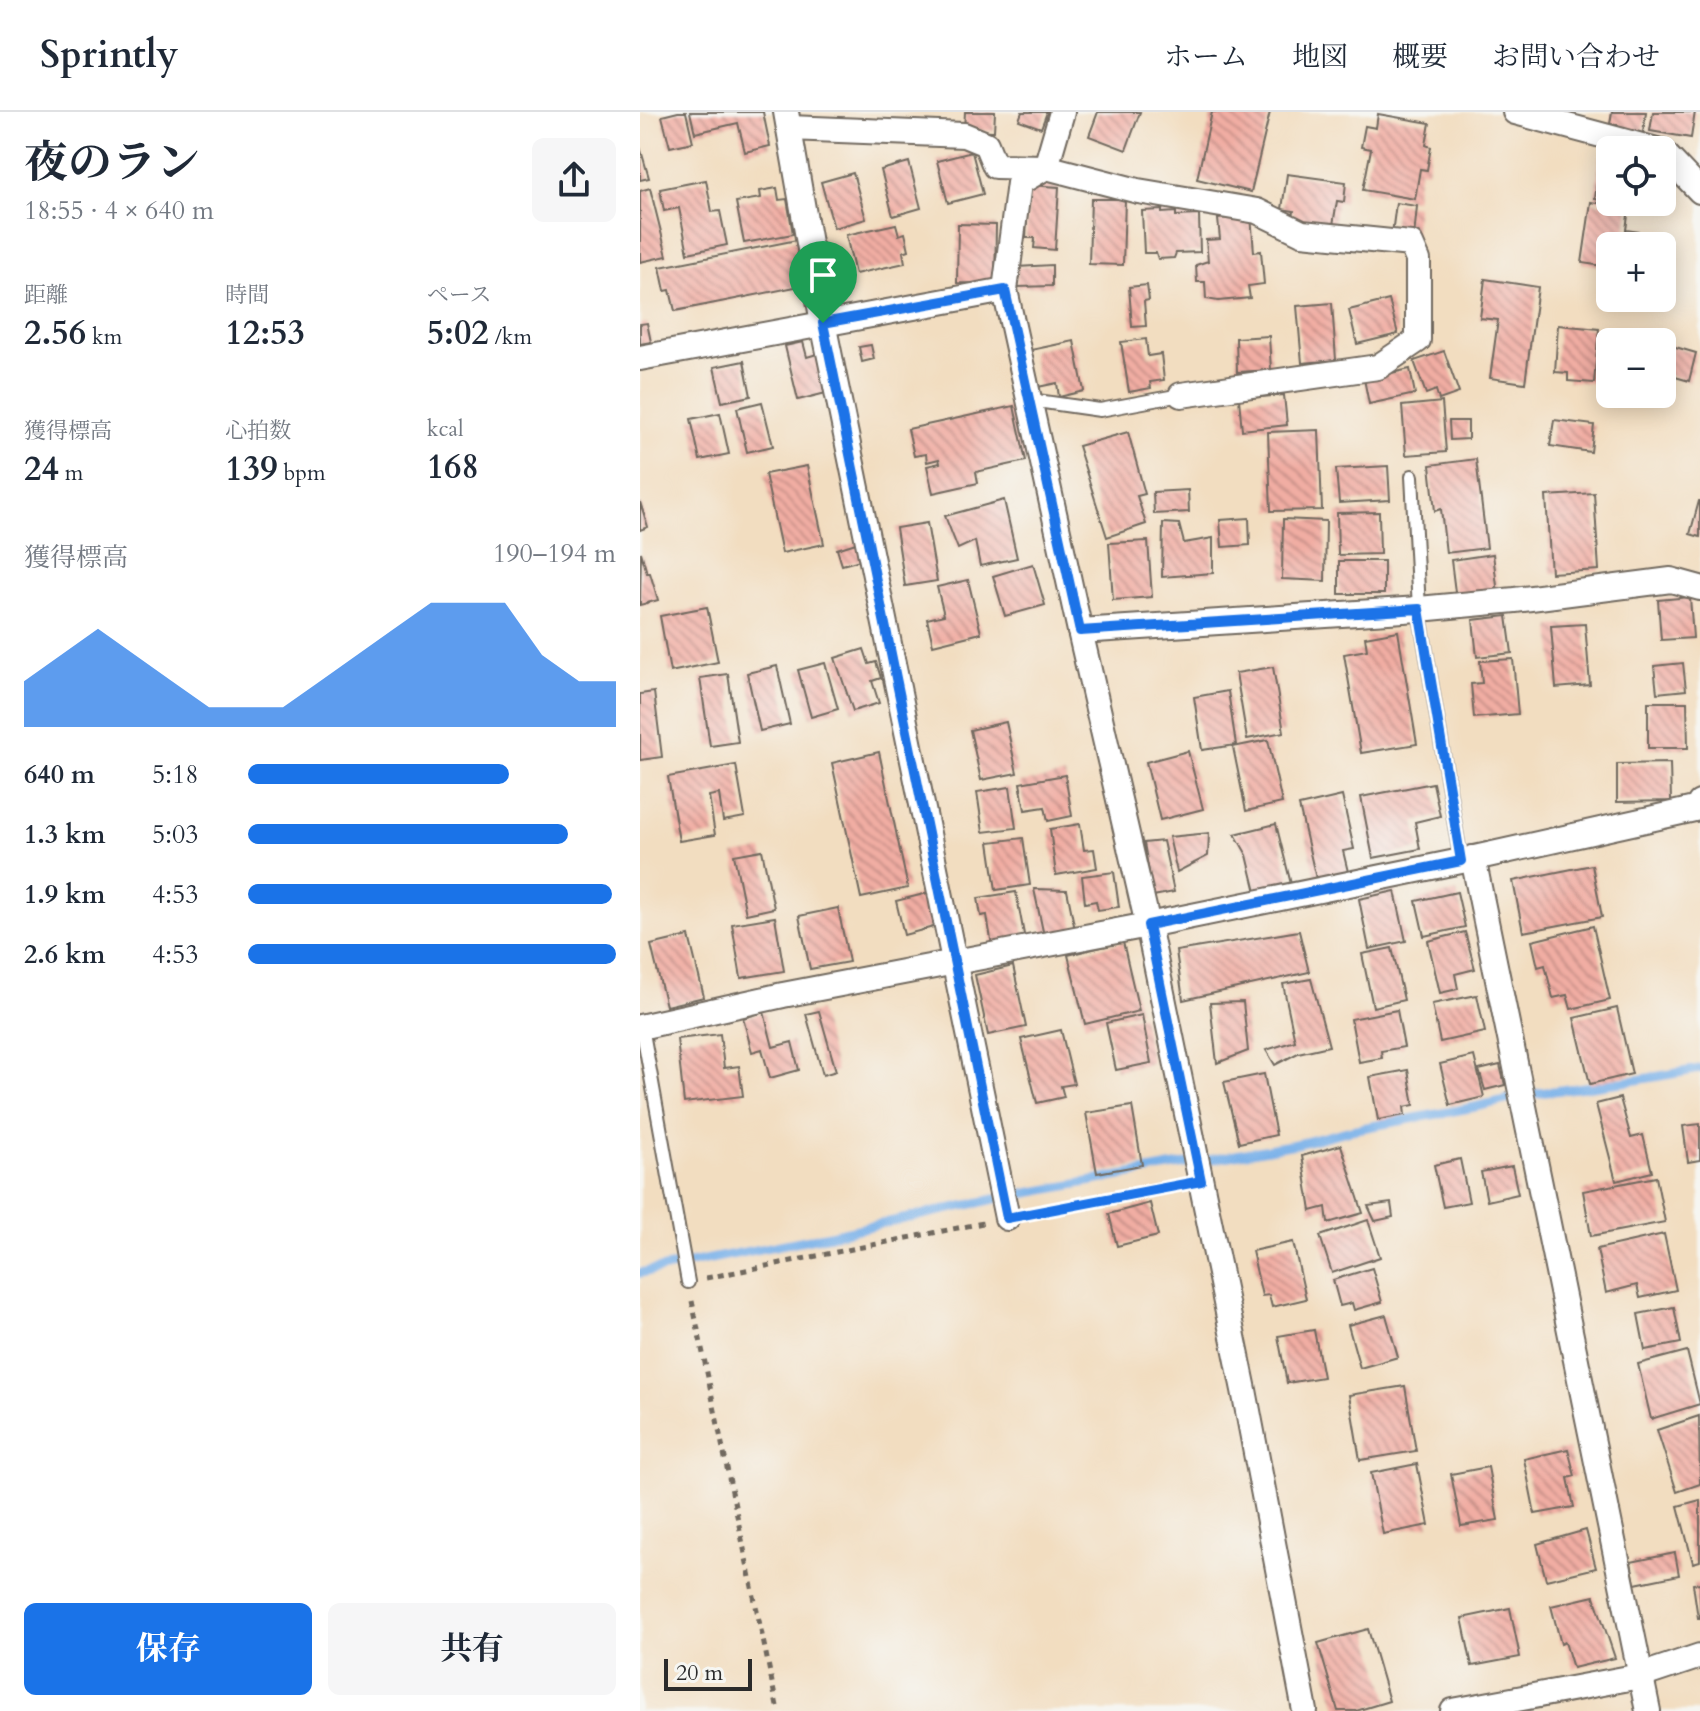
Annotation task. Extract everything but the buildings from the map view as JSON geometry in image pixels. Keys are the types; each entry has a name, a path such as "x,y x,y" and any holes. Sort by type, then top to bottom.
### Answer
{"street":[{"path":"1062,112 1046,167 1019,183 1005,290 1148,925 1244,1390 1305,1711"},
{"path":"1515,112 1604,136"},
{"path":"1007,1218 823,323 787,120 964,135 986,144 995,166 1046,167 1138,191 1257,211 1302,233 1411,244 1418,260 1418,340 1378,367 1181,395"},
{"path":"1676,168 1700,191"},
{"path":"640,358 1005,290"},
{"path":"1080,631 1419,609 1671,580 1700,588"},
{"path":"641,1025 1467,860 1700,807"},
{"path":"1467,860 1648,1711"},
{"path":"1453,1711 1640,1676 1700,1656"}],"lane":[{"path":"1030,400 1100,410 1181,395"},
{"path":"1412,476 1419,609 1467,860"},
{"path":"641,1025 688,1282"}],"path":[{"path":"778,1711 688,1282 1201,1181"}],"waterway":[{"path":"640,1273 995,1199 1301,1143 1531,1094 1700,1069"}],"route":[{"path":"1005,290 1080,631 1419,609 1461,861 1148,925 1201,1181 1007,1218 823,323 1005,290"}]}
